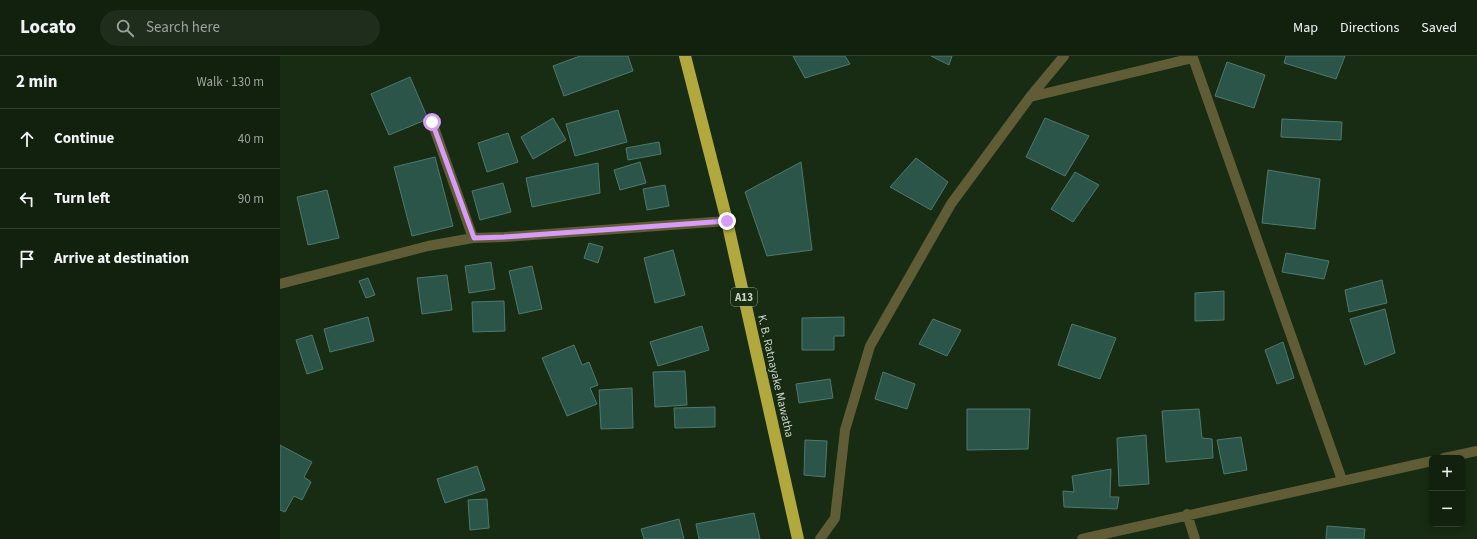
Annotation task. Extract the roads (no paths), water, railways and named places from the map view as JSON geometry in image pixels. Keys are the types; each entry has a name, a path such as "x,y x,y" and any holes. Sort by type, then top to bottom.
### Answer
{"highway":[{"name":"K. B. Ratnayake Mawatha","path":"685,56 727,221 798,539"}],"street":[{"path":"820,539 835,518 845,430 870,346 951,204 1030,97 1064,56"},
{"path":"1030,97 1193,58 1342,480"},
{"path":"432,122 474,238"},
{"path":"280,284 428,246 474,238 727,221"},
{"path":"1458,455 1477,451"},
{"path":"1082,539 1188,514 1429,462"},
{"path":"1188,514 1195,539"}]}
